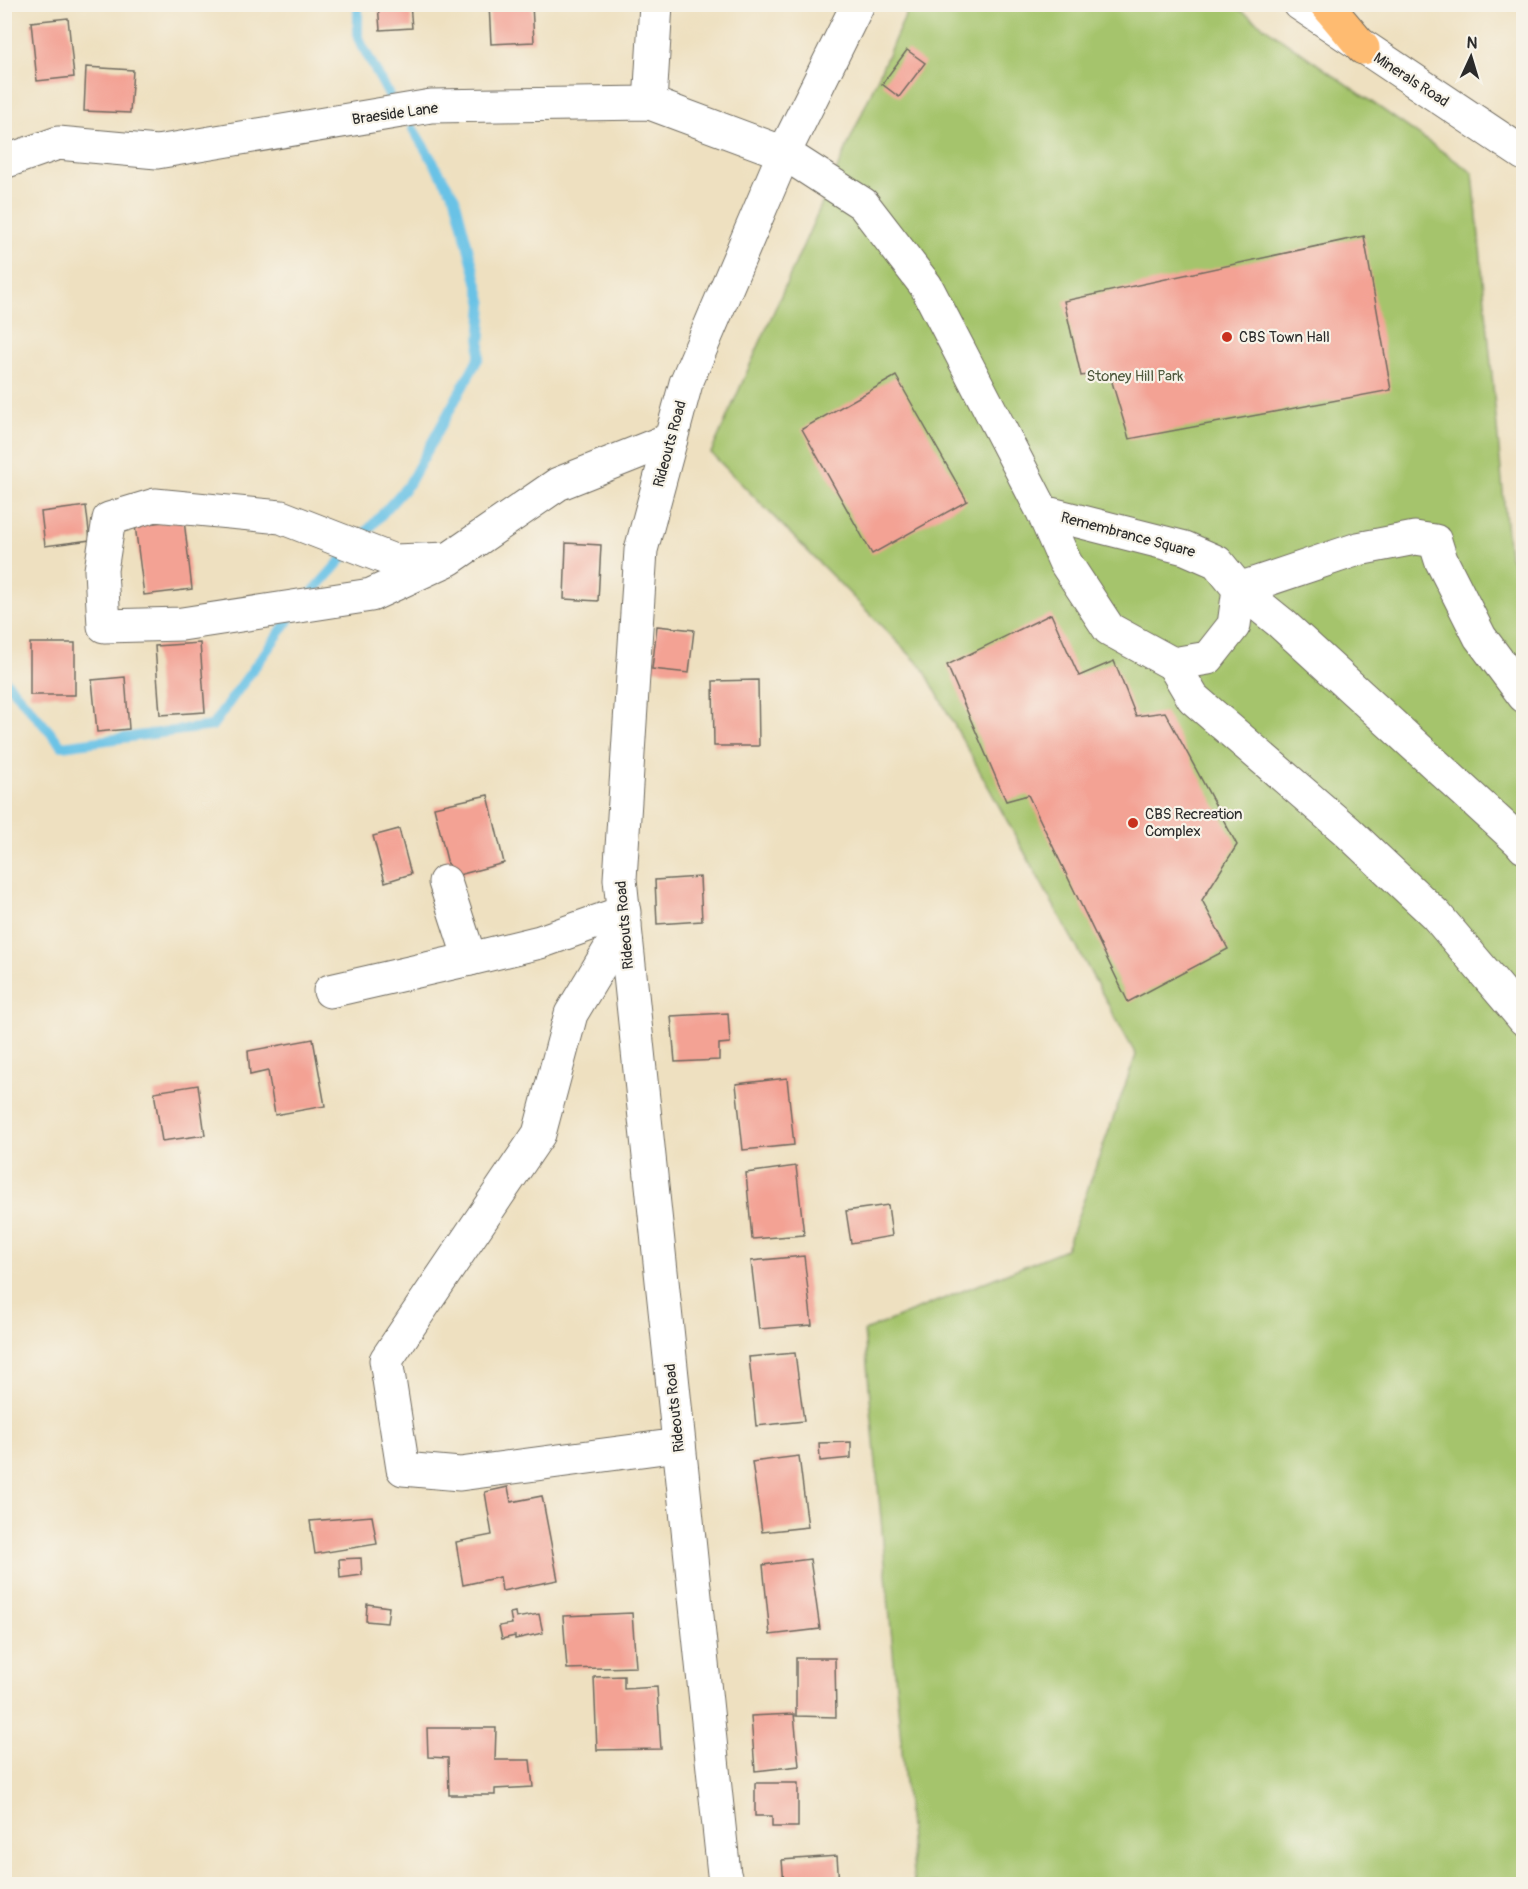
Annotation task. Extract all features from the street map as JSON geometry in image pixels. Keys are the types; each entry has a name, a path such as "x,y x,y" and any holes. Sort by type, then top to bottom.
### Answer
{"main road":[{"path":"1326,4 1363,48"}],"street":[{"path":"650,103 656,4"},
{"name":"Rideouts Road","path":"727,1884 724,1874 620,879 641,550 686,383 784,153 858,4"},
{"name":"Minerals Road","path":"1300,4 1524,154"},
{"name":"Braeside Lane","path":"4,162 58,143 157,152 430,106 650,103 784,153"},
{"name":"Remembrance Square","path":"784,153 863,204 926,286 1043,512 1065,562 1109,629 1173,663"},
{"path":"449,559 394,561 281,517 155,506 110,519 101,570 104,626 182,624 371,595 449,559 558,484 671,439"},
{"name":"Remembrance Square","path":"1043,512 1185,548 1217,562 1239,589 1281,622 1524,848"},
{"path":"1524,696 1480,637 1441,560 1435,541 1415,538 1358,549 1239,589 1234,625 1208,657 1173,663 1193,698 1347,831 1436,915 1524,1019"},
{"path":"445,882 470,959"},
{"path":"330,991 540,942 624,918"},
{"path":"624,918 571,1014 538,1134 386,1360 403,1469 460,1474 679,1445"}],"green space":[{"name":"Stoney Hill Park","path":"910,5 1233,5 1473,173 1509,555 1524,580 1523,1884 914,1884 864,1331 1066,1249 1136,1055 923,668 711,453"}],"building":[{"path":"378,4 410,4 412,28 380,30"},
{"path":"489,4 532,4 534,42 491,44"},
{"path":"68,18 74,77 37,81 31,22"},
{"path":"907,50 925,63 899,97 882,84"},
{"path":"86,67 133,70 130,113 84,111"},
{"name":"CBS Town Hall","path":"1364,236 1391,390 1129,439 1109,372 1081,376 1064,301"},
{"path":"896,376 967,501 872,554 802,429"},
{"path":"86,506 90,540 45,546 41,512"},
{"path":"184,520 192,589 144,595 135,525"},
{"path":"566,543 601,545 598,601 564,599"},
{"name":"CBS Recreation Complex","path":"1051,614 1079,676 1114,661 1136,716 1165,712 1237,845 1202,900 1228,949 1128,1002 1028,795 1006,801 947,665"},
{"path":"657,626 694,630 689,673 652,669"},
{"path":"30,643 75,643 75,695 30,695"},
{"path":"200,643 205,712 160,715 155,646"},
{"path":"125,677 129,729 97,732 92,680"},
{"path":"758,680 759,746 714,746 713,681"},
{"path":"488,795 504,863 451,877 434,807"},
{"path":"399,829 411,874 385,882 373,836"},
{"path":"700,877 702,921 657,924 655,880"},
{"path":"728,1013 730,1043 719,1044 719,1060 675,1062 671,1016"},
{"path":"313,1039 325,1106 275,1115 268,1071 250,1075 248,1051"},
{"path":"787,1078 794,1145 743,1150 736,1084"},
{"path":"198,1085 205,1135 162,1141 154,1092"},
{"path":"796,1166 804,1235 752,1239 746,1173"},
{"path":"888,1205 892,1236 851,1243 846,1211"},
{"path":"804,1256 812,1325 759,1329 751,1261"},
{"path":"795,1353 804,1421 756,1426 749,1357"},
{"path":"851,1442 851,1458 820,1461 819,1443"},
{"path":"799,1456 808,1527 762,1532 752,1462"},
{"path":"508,1487 511,1502 542,1496 558,1580 502,1591 500,1577 463,1585 456,1542 492,1535 485,1492"},
{"path":"372,1516 377,1544 315,1554 310,1521"},
{"path":"361,1558 362,1575 340,1578 339,1559"},
{"path":"810,1559 820,1629 770,1635 763,1565"},
{"path":"367,1604 389,1607 387,1623 366,1621"},
{"path":"515,1612 516,1618 539,1614 543,1633 515,1639 515,1636 502,1639 499,1626 512,1624 510,1613"},
{"path":"632,1613 636,1667 567,1669 563,1616"},
{"path":"796,1658 835,1658 836,1717 796,1716"},
{"path":"624,1676 624,1689 657,1687 661,1749 597,1750 594,1677"},
{"path":"794,1714 799,1766 755,1771 751,1716"},
{"path":"427,1728 496,1728 495,1760 530,1760 533,1787 495,1789 495,1795 449,1795 448,1758 428,1757"},
{"path":"755,1783 798,1783 798,1827 772,1827 772,1816 755,1816"},
{"path":"837,1856 839,1884 784,1884 782,1860"}],"waterway":[{"path":"358,4 358,38 389,95"},
{"path":"309,596 409,484 479,357 483,304 455,198 413,129"},
{"path":"4,679 62,746 212,726 293,614"}],"place":[{"name":"CBS Town Hall","path":"1227,337"},
{"name":"CBS Recreation Complex","path":"1133,823"}]}
